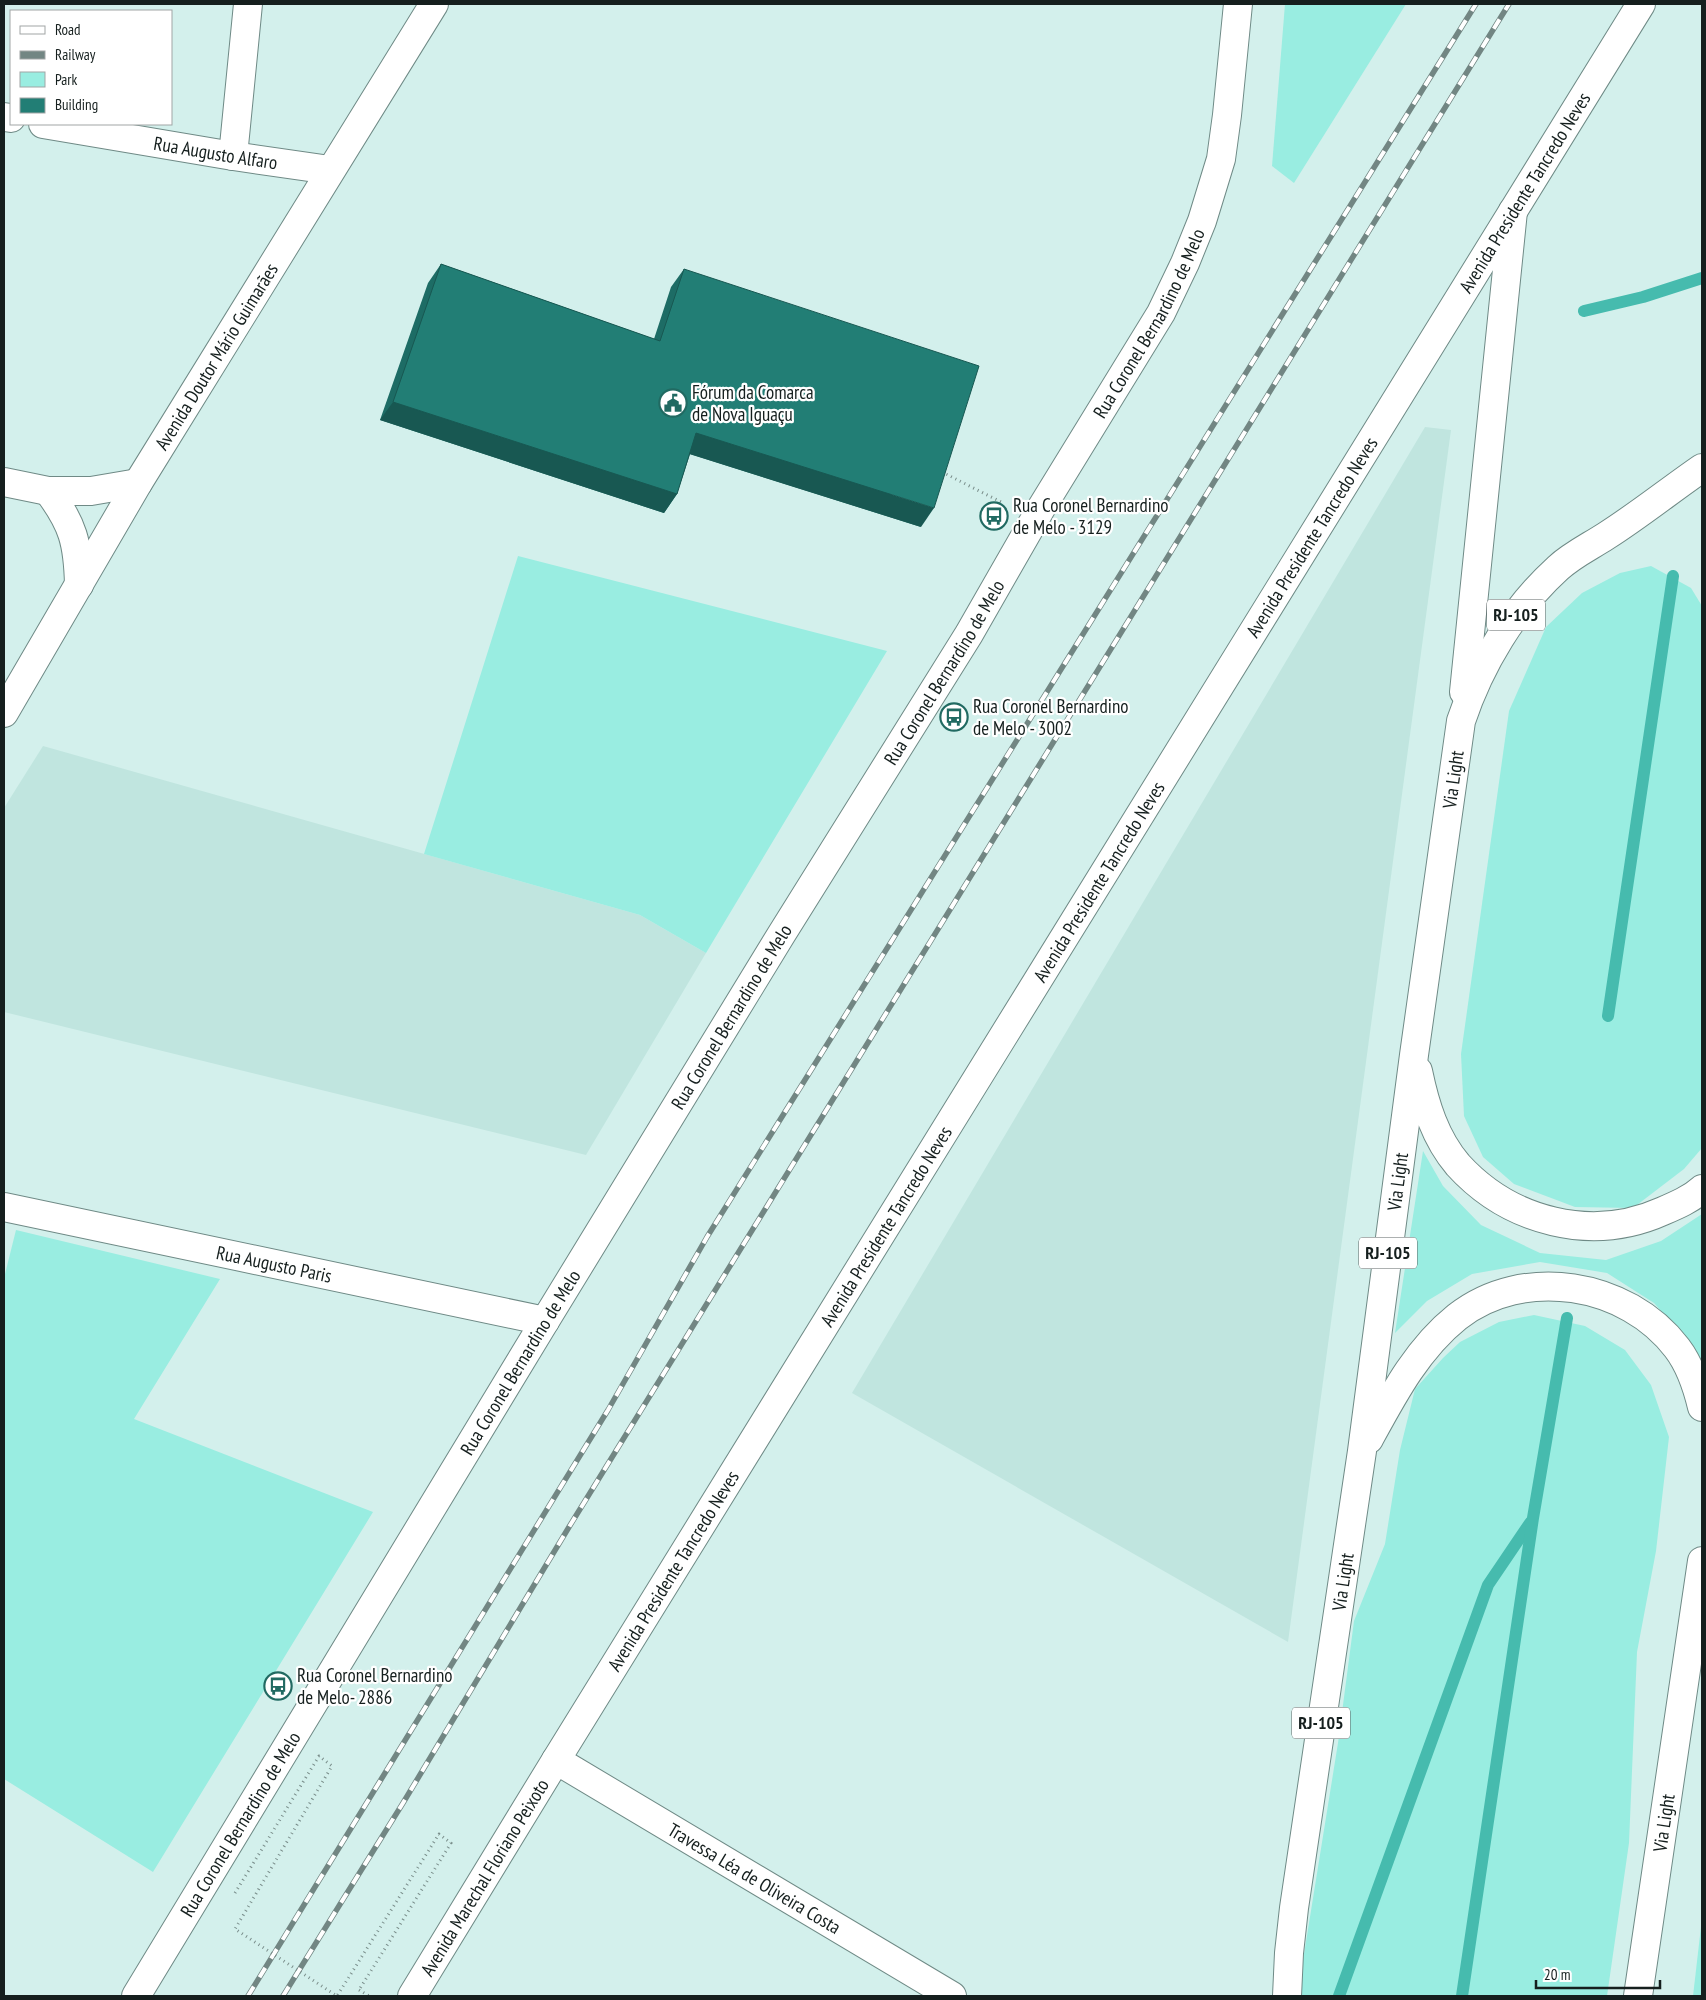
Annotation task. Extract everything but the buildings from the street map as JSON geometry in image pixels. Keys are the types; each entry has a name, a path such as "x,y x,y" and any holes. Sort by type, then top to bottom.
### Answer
{"main road":[{"path":"233,156 248,4"},
{"name":"Avenida Doutor Mário Guimarães","path":"4,713 138,483 434,4"},
{"name":"Rua Coronel Bernardino de Melo","path":"136,1996 781,935 969,634 1035,519 1161,313 1185,263 1202,221 1220,159 1227,115 1238,4"},
{"name":"Avenida Presidente Tancredo Neves","path":"556,1760 1641,4"},
{"name":"Rua Augusto Alfaro","path":"49,125 233,156 330,170"},
{"path":"1461,721 1513,211"},
{"name":"Via Light","path":"1287,1996 1289,1953 1296,1898 1362,1451 1414,1055 1461,721 1482,669 1520,609 1540,584 1572,556 1605,537 1702,468"},
{"path":"4,482 48,491 91,491 138,483"},
{"path":"48,491 63,511 74,533 79,559 79,584"},
{"path":"1414,1055 1426,1106 1446,1148 1457,1164 1473,1179 1496,1197 1514,1206 1563,1224 1598,1227 1644,1219 1684,1202 1702,1188"},
{"name":"Rua Augusto Paris","path":"4,1207 545,1321"},
{"path":"1362,1451 1407,1374 1443,1330 1458,1317 1486,1299 1502,1292 1524,1288 1547,1286 1576,1288 1611,1299 1634,1310 1655,1326 1676,1347 1692,1374 1702,1406"},
{"name":"Via Light","path":"1638,1996 1702,1561"},
{"name":"Avenida Marechal Floriano Peixoto","path":"412,1996 556,1760"},
{"name":"Travessa Léa de Oliveira Costa","path":"556,1760 952,1996"}],"path":[{"path":"939,470 1035,519"},
{"path":"235,1893 319,1756 332,1766 235,1929 337,1996 439,1834 452,1843 359,1990 369,1996"}],"shaded area":[{"path":"1425,427 1451,430 1288,1642 852,1393"},
{"path":"43,746 640,915 706,953 586,1155 4,1012 4,808"}],"green space":[{"path":"1285,4 1406,4 1294,183 1272,166"},
{"path":"518,556 887,651 706,953 640,915 424,854"},
{"path":"1651,566 1691,588 1702,606 1702,1148 1684,1169 1633,1208 1575,1207 1514,1184 1483,1157 1464,1116 1461,1054 1509,711 1546,627 1582,593 1620,573"},
{"path":"1423,1151 1443,1186 1481,1225 1540,1253 1606,1260 1661,1241 1702,1214 1701,1368 1683,1336 1654,1303 1607,1273 1540,1262 1472,1274 1427,1301 1395,1333"},
{"path":"16,1230 220,1279 134,1419 373,1512 153,1872 4,1779 4,1278"},
{"path":"1534,1315 1585,1326 1625,1350 1651,1385 1669,1437 1656,1551 1637,1652 1629,1843 1607,1996 1301,1996 1300,1979 1338,1743 1354,1621 1385,1544 1400,1450 1415,1389 1460,1342 1499,1322"},
{"path":"1702,1918 1702,1996 1693,1996"}],"waterway":[{"path":"1584,311 1643,297 1702,278"},
{"path":"1608,1016 1673,576"},
{"path":"1462,1996 1533,1518 1567,1318"},
{"path":"1339,1996 1488,1585 1530,1523"}],"railway":[{"path":"248,1996 608,1410 707,1237 1476,4"},
{"path":"283,1996 403,1803 569,1527 1509,4"}],"place":[{"name":"Fórum da Comarca de Nova Iguaçu","path":"673,403"},
{"name":"Rua Coronel Bernardino de Melo - 3129","path":"994,516"},
{"name":"Rua Coronel Bernardino de Melo - 3002","path":"954,717"},
{"name":"Rua Coronel Bernardino de Melo- 2886","path":"278,1686"}]}
